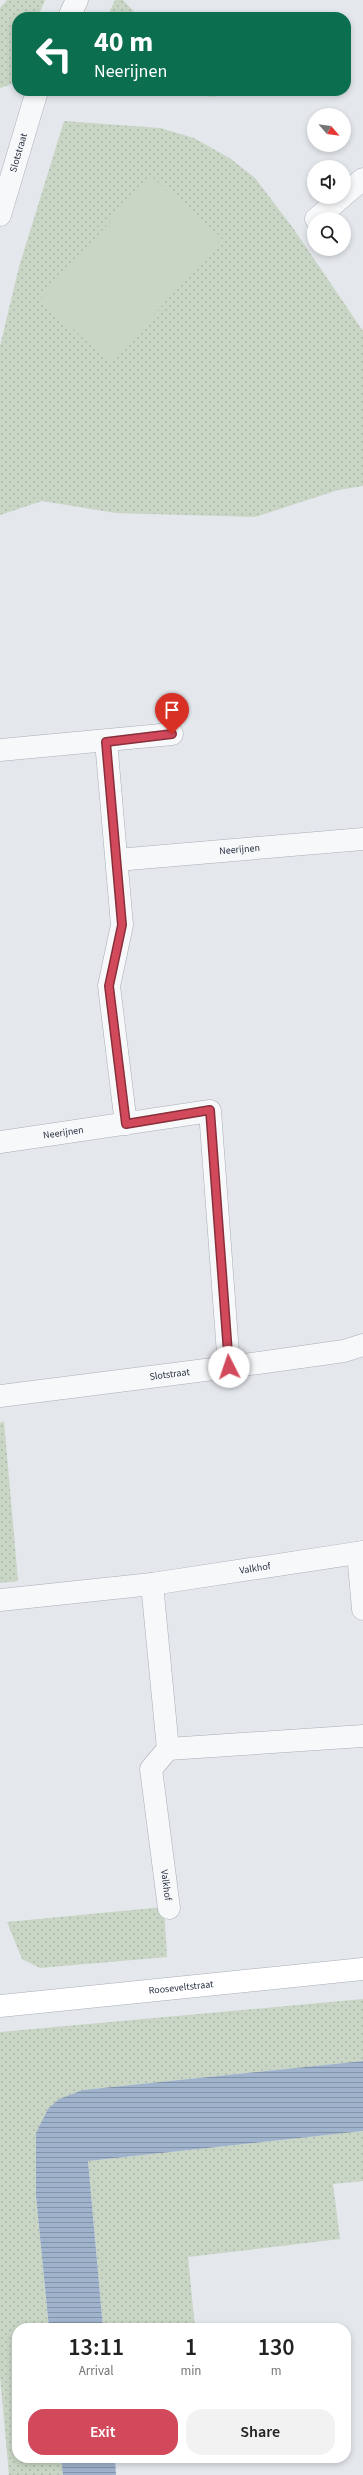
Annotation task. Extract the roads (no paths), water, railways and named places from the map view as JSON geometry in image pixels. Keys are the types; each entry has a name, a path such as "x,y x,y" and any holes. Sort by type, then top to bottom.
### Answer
{"street":[{"path":"71,12 77,0"},
{"name":"Slotstraat","path":"0,215 36,96"},
{"path":"351,189 363,179"},
{"path":"324,212 334,204"},
{"path":"0,750 106,742 172,734"},
{"path":"106,742 122,925 109,986 126,1124"},
{"name":"Neerijnen","path":"117,860 363,839"},
{"name":"Neerijnen","path":"0,1142 210,1110 229,1367"},
{"name":"Slotstraat","path":"0,1396 344,1351 363,1345"},
{"name":"Valkhof","path":"0,1600 152,1584 360,1553 363,1609"},
{"path":"152,1584 168,1749 363,1736"},
{"name":"Valkhof","path":"168,1749 151,1769 169,1908"},
{"name":"Rooseveltstraat","path":"0,2006 363,1969"}],"water":[{"path":"363,2061 363,2131 88,2161 103,2323 49,2323 36,2196 36,2133 48,2109 59,2099 83,2090"},
{"path":"62,2463 115,2463 116,2475 63,2475"}]}
